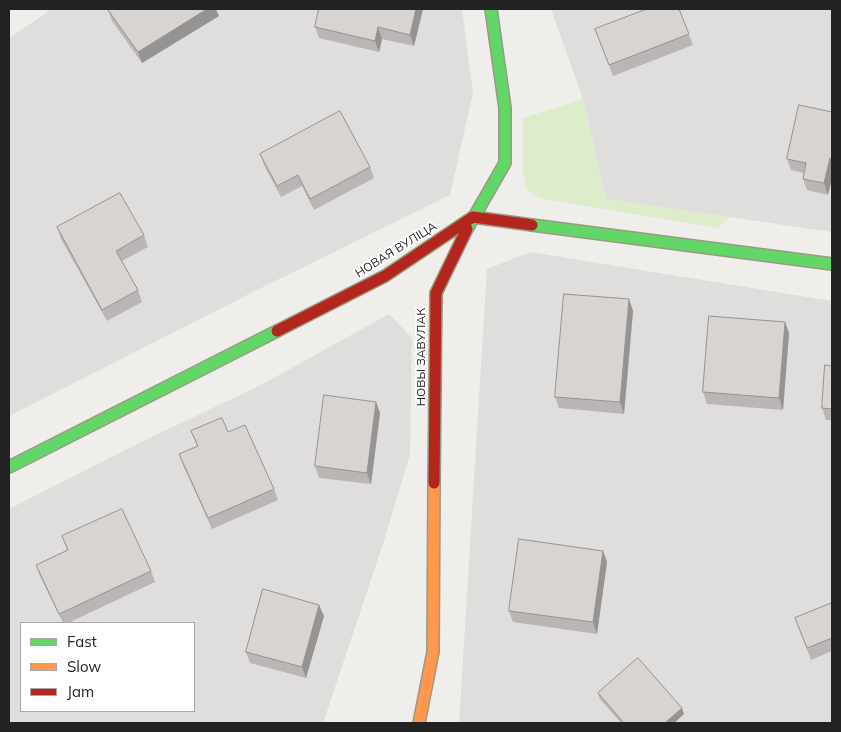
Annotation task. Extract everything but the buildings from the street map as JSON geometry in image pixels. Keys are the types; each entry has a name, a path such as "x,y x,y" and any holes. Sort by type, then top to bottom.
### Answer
{"street":[{"name":"НОВЫ ЗАВУЛАК","path":"419,723 433,652 436,293 472,217 505,163 505,108 491,9"},
{"path":"472,217 832,264"},
{"name":"НОВАЯ ВУЛІЦА","path":"9,467 385,276 472,217"}],"shaded area":[{"path":"52,9 462,9 473,93 450,195 261,288 9,416 9,38"},
{"path":"551,9 832,9 832,232 606,199 583,99"},
{"path":"530,252 832,301 832,723 459,723 487,269"},
{"path":"389,314 412,338 410,454 383,544 323,723 9,723 9,509 137,444 261,385"}],"green space":[{"path":"583,99 606,199 730,217 718,228 538,198 527,190 523,173 523,118"}],"traffic: fast":[{"path":"467,229 505,163 505,108 491,9"},
{"path":"532,225 832,264"},
{"path":"9,467 277,331"}],"traffic: slow":[{"path":"419,723 433,652 434,483"}],"traffic: jam":[{"path":"277,331 385,276 473,217 532,225"},
{"path":"434,483 436,293 467,229"}]}
